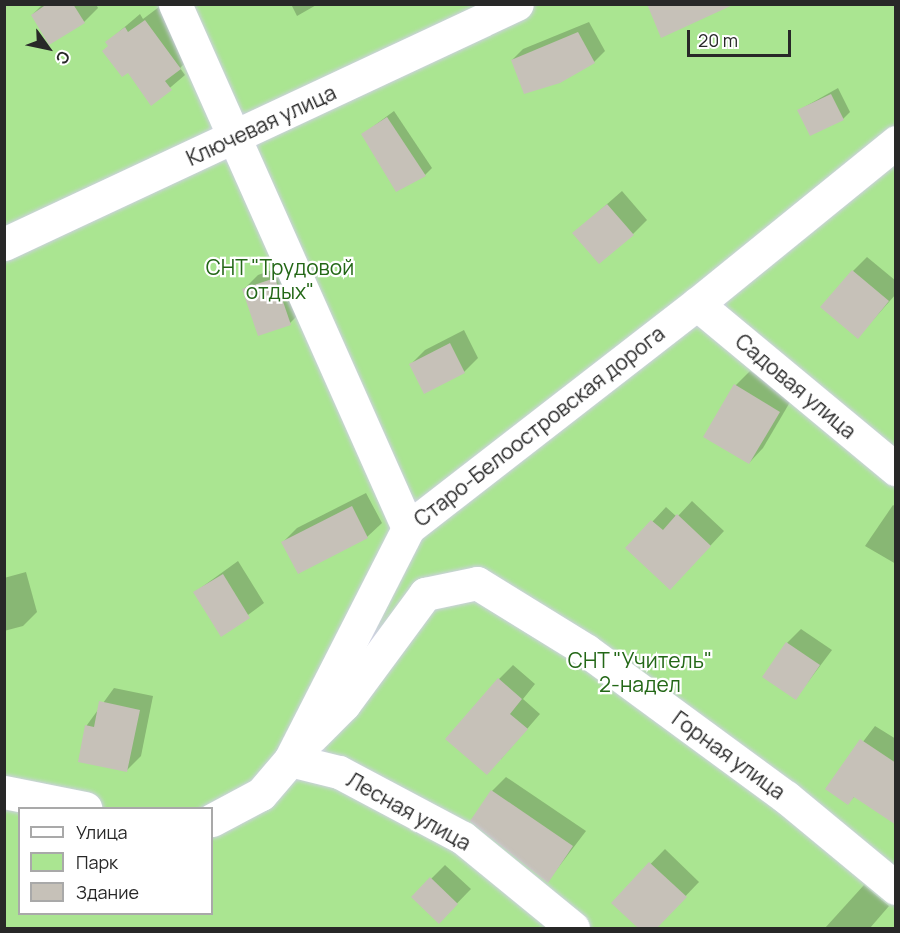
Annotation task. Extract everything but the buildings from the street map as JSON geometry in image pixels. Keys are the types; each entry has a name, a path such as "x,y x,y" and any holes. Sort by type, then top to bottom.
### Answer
{"street":[{"path":"175,4 408,528"},
{"name":"Ключевая улица","path":"4,244 517,4"},
{"name":"Старо-Белоостровская дорога","path":"213,819 261,794 290,760 408,528 697,303 896,142"},
{"name":"Садовая улица","path":"697,303 896,469"},
{"name":"Горная улица","path":"290,760 344,704 425,594 477,582 616,672 786,797 896,888"},
{"name":"Лесная улица","path":"290,760 339,771 464,838 573,928"},
{"path":"4,792 80,807"}],"green space":[{"path":"5,5 895,5 895,928 5,928"}],"park label":[{"name":"СНТ \"Трудовой отдых\"","path":"280,279"},
{"name":"СНТ \"Учитель\" 2-надел","path":"640,672"}]}
